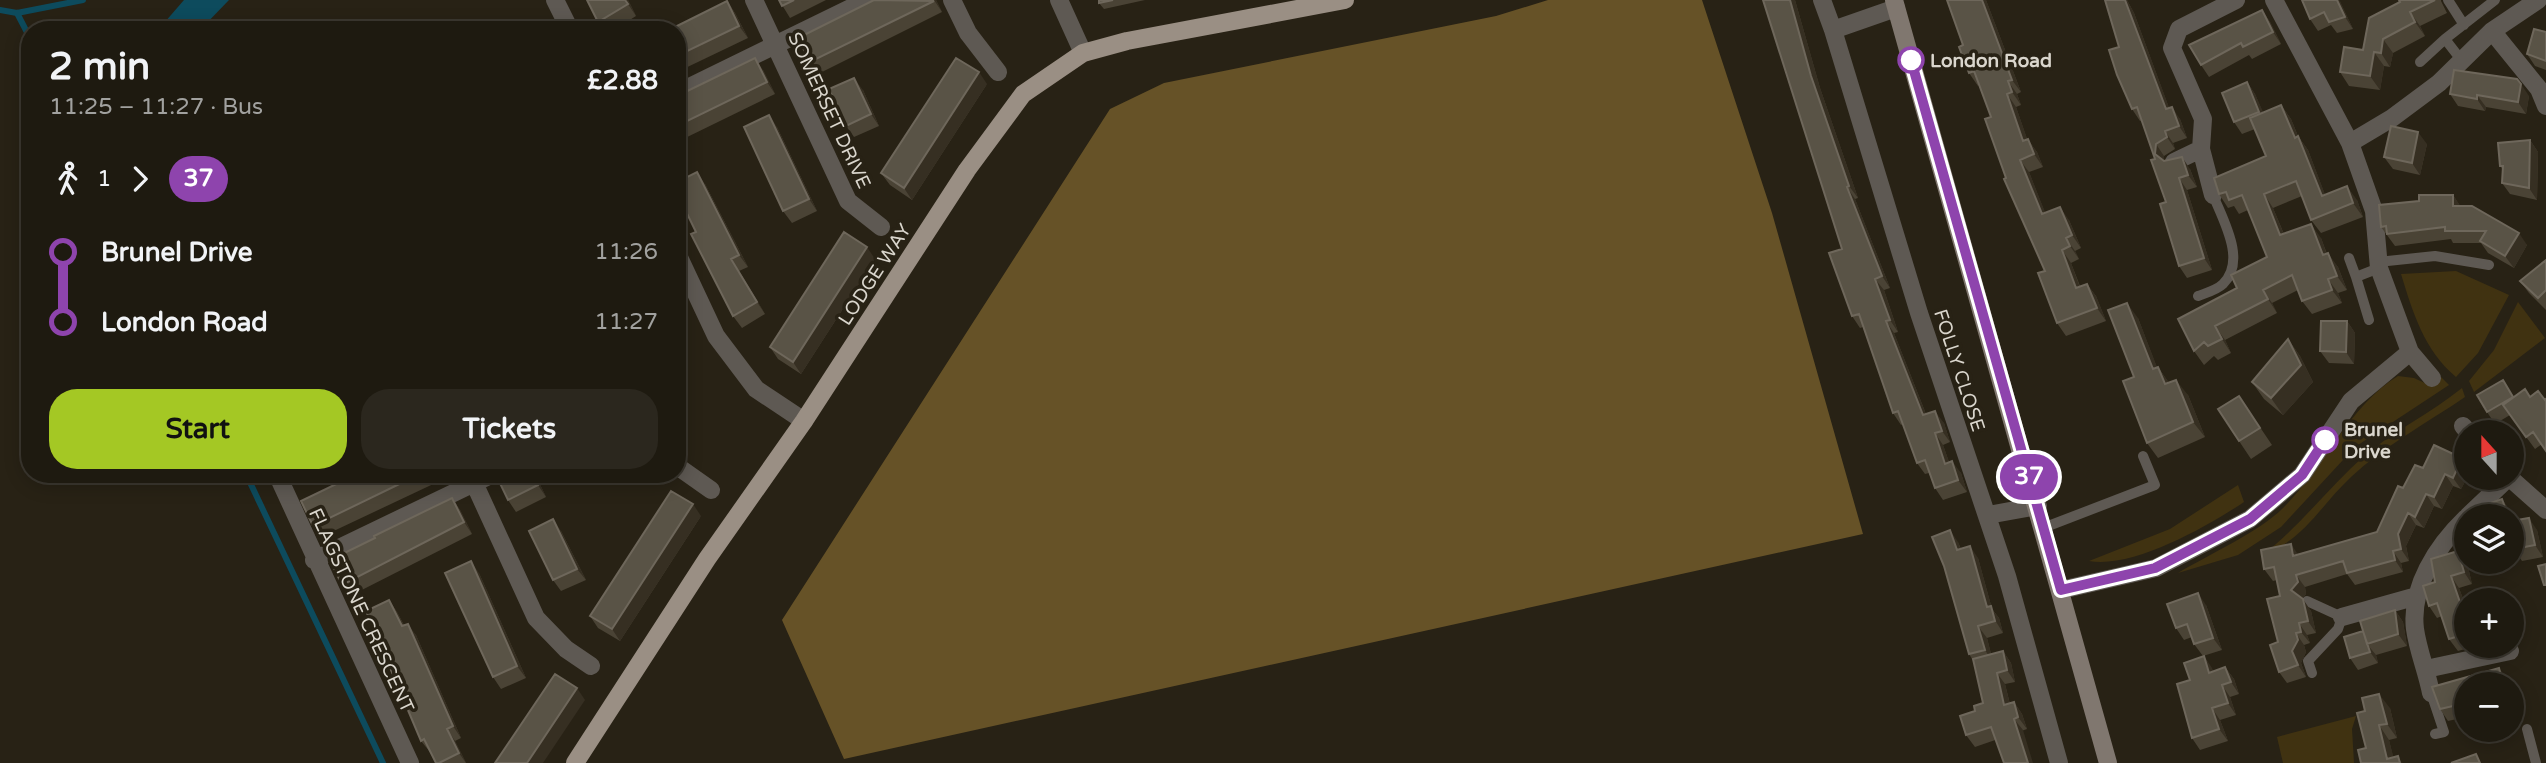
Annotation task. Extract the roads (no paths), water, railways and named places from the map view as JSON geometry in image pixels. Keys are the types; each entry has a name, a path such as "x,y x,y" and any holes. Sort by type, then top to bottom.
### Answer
{"main road":[{"name":"LODGE WAY","path":"575,763 707,559 804,421 967,170 1023,94 1083,52 1127,41 1345,0"},
{"path":"1895,4 2108,763"}],"street":[{"path":"555,0 566,21"},
{"name":"SOMERSET DRIVE","path":"754,0 848,201 881,227"},
{"path":"686,88 867,0"},
{"path":"951,0 968,33 998,72"},
{"path":"1059,0 1083,52"},
{"name":"FOLLY CLOSE","path":"1822,0 1919,313 1988,515 2059,763"},
{"path":"2213,195 2201,149 2203,119 2172,48 2179,30 2236,0"},
{"path":"2274,0 2350,143 2374,211 2379,265 2410,352 2432,378"},
{"path":"2350,143 2392,118 2439,83 2492,32 2538,0"},
{"path":"1833,30 1895,4"},
{"path":"2492,32 2539,89 2546,106"},
{"path":"2174,162 2201,149"},
{"path":"686,272 716,336 757,389 804,421"},
{"path":"2061,590 2155,568 2250,519 2302,475 2351,401 2410,352"},
{"path":"686,473 710,490"},
{"name":"FLAGSTONE CRESCENT","path":"281,483 314,561 410,763"},
{"path":"314,561 464,483"},
{"path":"474,483 536,618 566,649 591,666"},
{"path":"2481,504 2496,490"},
{"path":"2523,490 2546,510"},
{"path":"1988,515 2038,506"},
{"path":"2431,694 2415,629 2417,596 2442,540 2454,529"},
{"path":"2342,617 2417,596"},
{"path":"2427,669 2478,658"}],"lane":[{"path":"2448,0 2463,25"},
{"path":"2420,62 2495,0"},
{"path":"2445,39 2462,61"},
{"path":"2198,296 2222,286 2232,273 2232,243 2213,195"},
{"path":"2356,277 2379,265 2435,256 2489,265"},
{"path":"2349,258 2369,320"},
{"path":"2043,528 2155,485 2143,456"},
{"path":"2307,601 2342,617 2338,629 2308,661 2312,673"},
{"path":"2431,694 2444,732 2435,734"},
{"path":"2527,729 2536,763"}],"water":[{"path":"184,0 229,0 209,21 166,21"}],"waterway":[{"path":"0,10 17,13 83,0"},
{"path":"17,13 21,21"},
{"path":"250,483 383,763"}],"place":[{"name":"London Road","path":"1911,60"},
{"name":"Brunel Drive","path":"2325,440"}]}
